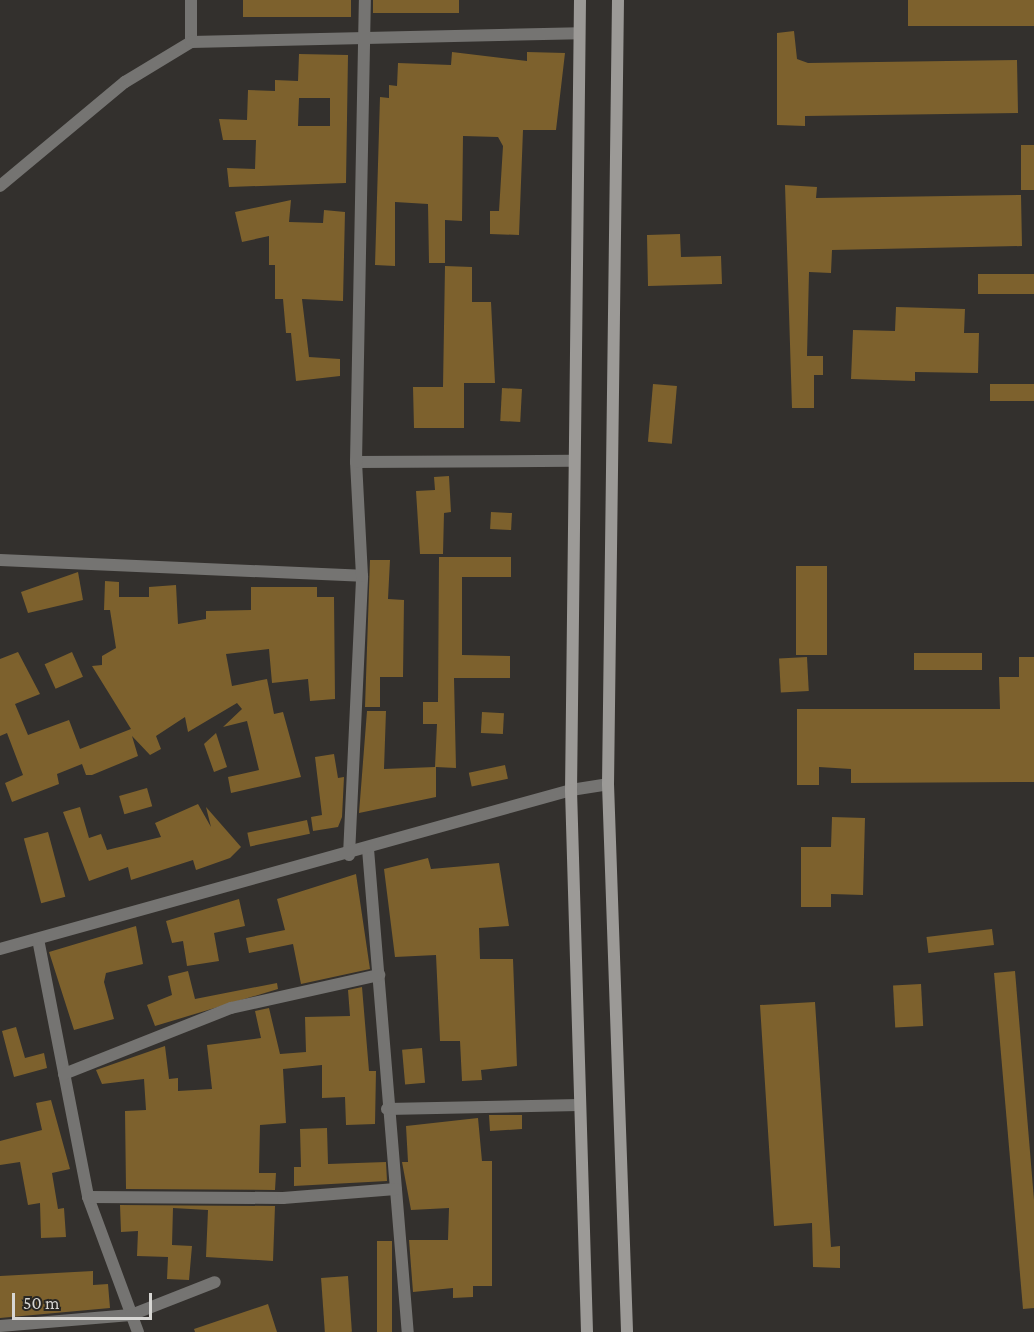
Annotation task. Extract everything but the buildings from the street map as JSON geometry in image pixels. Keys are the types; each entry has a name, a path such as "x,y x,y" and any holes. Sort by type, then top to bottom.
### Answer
{"street":[{"path":"191,0 191,42"},
{"path":"349,855 362,576 356,462 365,0"},
{"path":"580,0 572,461 572,790 587,1332"},
{"path":"618,0 608,784 627,1332"},
{"path":"0,186 126,82 191,42 579,33"},
{"path":"356,462 572,461"},
{"path":"0,560 362,576"},
{"path":"0,949 349,855 572,790 608,784"},
{"path":"368,849 387,1109 408,1332"},
{"path":"38,939 88,1197 138,1332"},
{"path":"64,1074 231,1008 379,975"},
{"path":"387,1109 579,1105"},
{"path":"88,1197 283,1198 396,1189"},
{"path":"0,1326 131,1315 215,1282"}]}
